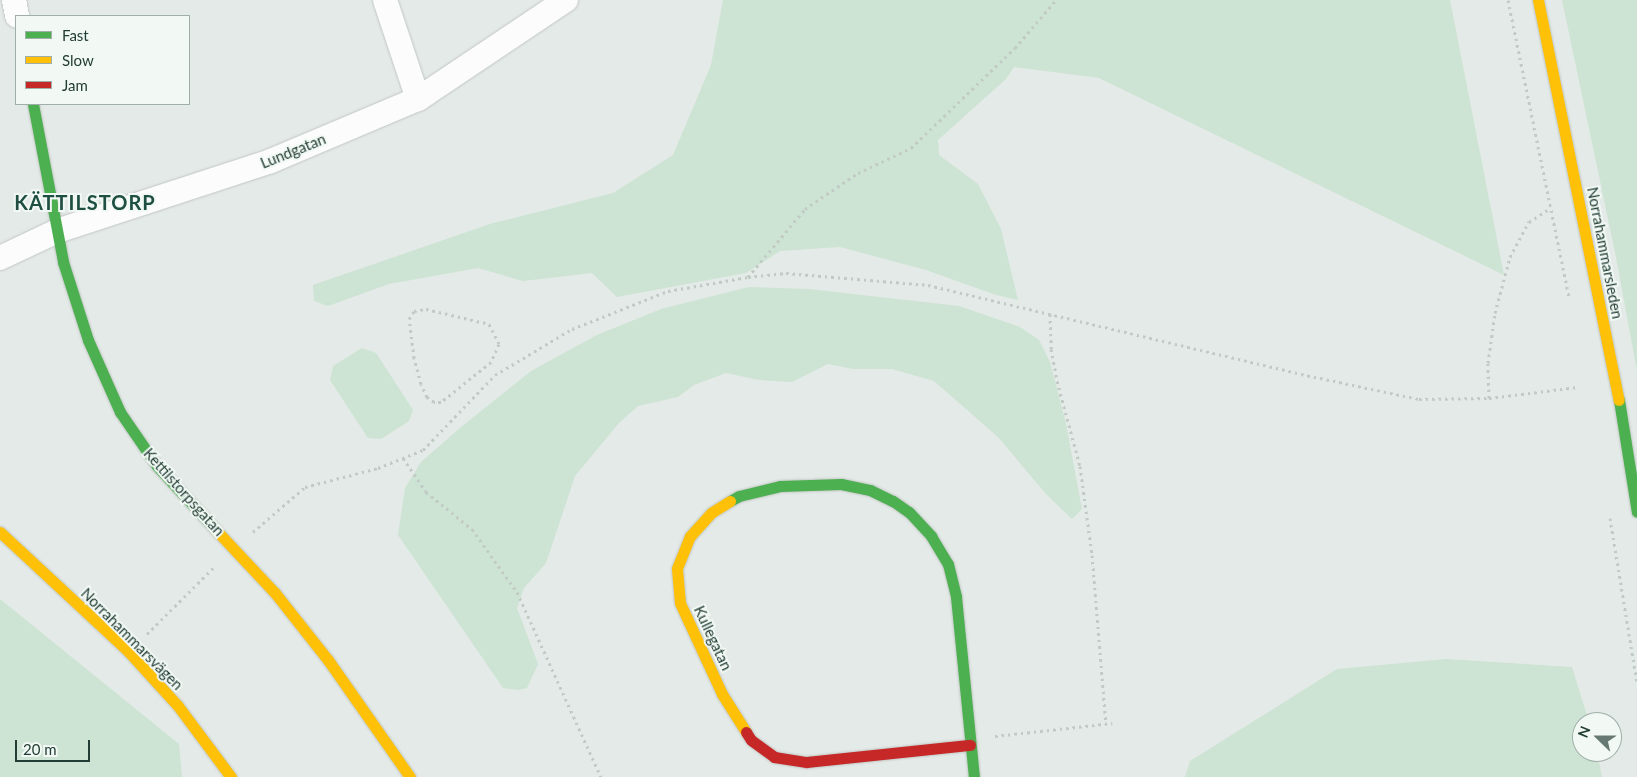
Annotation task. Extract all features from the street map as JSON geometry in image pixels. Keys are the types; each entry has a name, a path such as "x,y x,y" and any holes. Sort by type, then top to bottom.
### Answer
{"street":[{"path":"14,0 17,15"},
{"path":"385,0 418,99"},
{"name":"Lundgatan","path":"0,258 57,231 271,161 418,99 566,0"},
{"name":"Norrahammarsleden","path":"1538,0 1617,388 1637,512"},
{"name":"Kettilstorpsgatan","path":"33,105 63,262 88,340 120,412 157,466 275,593 328,660 410,777"},
{"name":"Kullegatan","path":"970,742 807,762 774,757 751,740 722,694 680,603 677,569 690,536 711,513 739,496 780,486 841,484 870,490 893,500 909,512 932,536 948,564 956,597 974,777"},
{"name":"Norrahammarsvägen","path":"0,532 128,651 178,706 231,777"}],"path":[{"path":"748,277 805,209 858,173 910,148 1015,48 1056,0"},
{"path":"1508,0 1549,209 1571,306"},
{"path":"1490,398 1488,363 1495,314 1510,257 1529,222 1549,209"},
{"path":"128,651 235,548 305,487 378,468 423,450 495,376 572,329 668,291 786,272 928,285 1301,374 1419,398 1490,398 1577,387"},
{"path":"426,308 489,324 499,344 491,362 447,397 441,402 434,402 427,397 421,384 414,358 409,319 414,311 426,308"},
{"path":"1050,314 1051,349 1055,373 1080,466 1092,555 1106,724"},
{"path":"403,458 426,492 472,529 517,592 602,777"},
{"path":"1609,516 1637,683"},
{"path":"970,742 1112,723"}],"green space":[{"path":"723,0 1450,0 1504,275 1099,78 1014,67 1006,79 938,140 939,155 978,184 1001,229 1018,300 996,295 926,270 840,247 780,251 746,273 617,297 592,273 523,281 478,268 389,284 328,306 314,301 313,285 490,224 613,193 673,155 711,65"},
{"path":"1562,0 1637,0 1637,371 1616,257"},
{"path":"749,287 809,289 959,306 1020,327 1039,340 1050,362 1066,424 1082,509 1072,519 1046,494 998,437 934,381 892,369 853,369 828,364 792,382 759,380 726,373 694,385 678,397 638,406 619,423 575,476 546,563 524,588 517,608 538,664 527,688 518,690 503,688 398,535 405,488 421,462 531,371 597,335 661,309"},
{"path":"362,348 376,353 413,410 409,421 381,439 368,438 330,380 333,366"},
{"path":"0,599 179,744 182,777 0,777"},
{"path":"1446,659 1572,667 1586,712 1572,712 1572,762 1599,762 1602,777 1185,777 1190,761 1337,669"}],"traffic: fast":[{"path":"33,105 63,262 88,340 120,412 157,466 215,529"},
{"path":"1619,400 1637,512"},
{"path":"730,501 739,496 780,486 841,484 870,490 893,501 909,512 931,536 948,564 956,597 974,777"}],"traffic: slow":[{"path":"1538,0 1619,400"},
{"path":"730,501 711,513 690,536 677,569 680,603 722,694 746,732"},
{"path":"215,529 275,593 328,660 410,777"},
{"path":"0,532 128,651 178,706 231,777"}],"traffic: jam":[{"path":"746,732 751,740 774,757 807,762 970,745"}],"district":[{"name":"KÄTTILSTORP","path":"85,202"}]}
